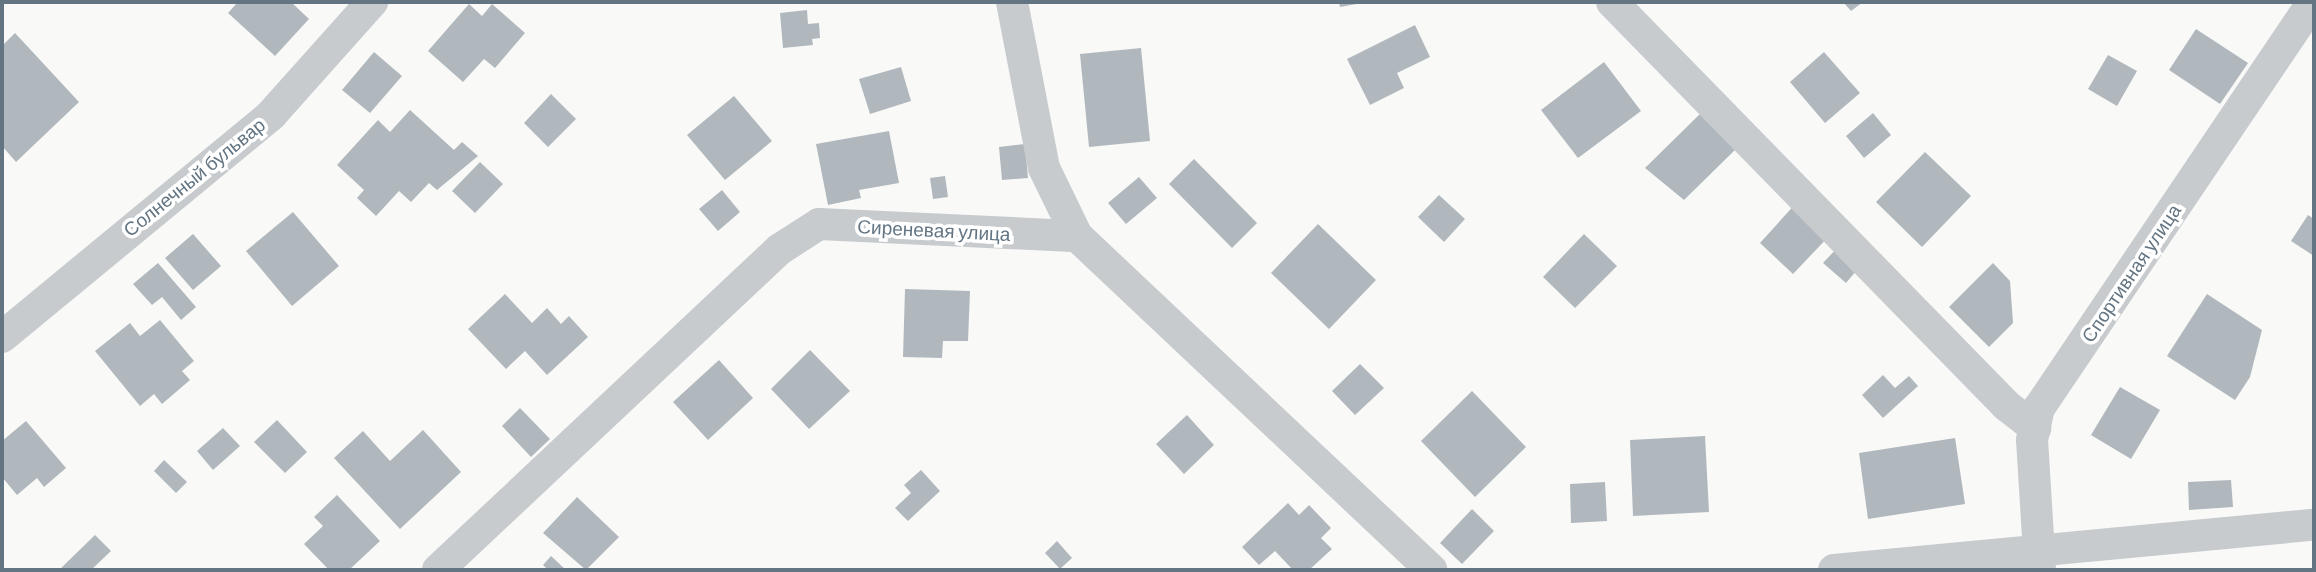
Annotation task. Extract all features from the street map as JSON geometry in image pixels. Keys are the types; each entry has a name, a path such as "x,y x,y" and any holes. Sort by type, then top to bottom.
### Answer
{"street":[{"name":"Солнечный бульвар","path":"2,337 271,115 372,2"},
{"path":"1012,2 1044,168 1077,236 1432,570"},
{"path":"1612,2 2007,406 2035,428"},
{"name":"Спортивная улица","path":"2039,559 2035,428 2049,392 2313,2"},
{"name":"Сиреневая улица","path":"438,570 780,249 819,224 1077,236"},
{"path":"1834,570 2039,559 2314,525"}],"building":[{"path":"238,2 291,2 309,19 275,56 228,13"},
{"path":"1339,2 1362,2 1362,3 1340,7"},
{"path":"1843,2 1863,2 1851,11"},
{"path":"469,4 482,16 492,4 525,33 495,68 484,59 463,82 428,51"},
{"path":"807,10 808,24 819,23 820,38 812,39 813,45 783,48 780,13"},
{"path":"1415,25 1430,57 1397,73 1404,88 1370,105 1347,59"},
{"path":"2196,29 2248,63 2220,104 2169,70"},
{"path":"15,33 79,102 16,162 2,146 2,46"},
{"path":"1141,48 1150,141 1089,147 1080,54"},
{"path":"374,52 402,76 370,113 342,90"},
{"path":"1824,52 1860,93 1825,123 1790,82"},
{"path":"2108,55 2137,71 2117,106 2088,89"},
{"path":"1604,62 1641,111 1578,158 1541,110"},
{"path":"901,67 911,101 870,114 859,79"},
{"path":"551,94 576,119 548,147 524,123"},
{"path":"734,96 772,141 725,180 687,135"},
{"path":"410,110 454,150 462,142 478,156 437,190 429,183 411,202 399,191 376,216 357,198 364,190 337,165 378,120 390,132"},
{"path":"1703,111 1738,147 1684,200 1645,168"},
{"path":"1873,113 1891,135 1864,158 1846,136"},
{"path":"889,131 899,183 859,190 861,198 828,205 816,144"},
{"path":"1025,144 1028,178 1002,180 999,147"},
{"path":"1925,152 1971,196 1922,247 1876,202"},
{"path":"1194,159 1257,223 1232,248 1169,184"},
{"path":"480,162 503,184 475,213 452,191"},
{"path":"945,176 948,197 933,199 930,178"},
{"path":"1139,177 1157,198 1126,224 1108,203"},
{"path":"722,190 740,212 718,231 699,209"},
{"path":"1439,195 1465,219 1444,242 1418,217"},
{"path":"1798,201 1832,233 1793,274 1760,243"},
{"path":"293,212 339,266 292,306 246,251"},
{"path":"2308,215 2314,219 2314,256 2291,241"},
{"path":"1318,224 1376,280 1329,329 1271,273"},
{"path":"193,234 221,266 193,290 165,258"},
{"path":"1584,234 1617,266 1575,308 1543,277"},
{"path":"1839,246 1861,265 1846,283 1823,263"},
{"path":"158,263 196,307 181,320 162,297 152,305 133,284"},
{"path":"1993,263 2010,281 2013,323 1989,347 1949,307"},
{"path":"905,289 970,291 968,341 943,341 942,358 903,357"},
{"path":"505,294 532,323 547,308 561,324 569,316 588,337 547,375 525,351 506,369 468,329"},
{"path":"2207,294 2262,330 2250,377 2235,400 2167,356"},
{"path":"160,320 194,361 182,371 190,380 162,404 154,394 140,406 95,351 130,323 140,336"},
{"path":"810,350 850,391 809,429 771,389"},
{"path":"719,360 753,398 708,440 673,402"},
{"path":"1360,364 1384,388 1355,415 1332,391"},
{"path":"1883,375 1895,388 1909,376 1918,386 1883,418 1862,395"},
{"path":"2120,387 2160,410 2131,459 2091,435"},
{"path":"1472,391 1526,447 1475,497 1421,441"},
{"path":"520,408 550,439 531,457 502,426"},
{"path":"1187,415 1214,445 1184,474 1156,444"},
{"path":"277,420 307,452 285,473 254,442"},
{"path":"26,421 66,468 44,487 37,478 17,495 2,477 2,441"},
{"path":"223,428 240,446 213,470 197,451"},
{"path":"423,430 461,472 400,529 334,458 363,431 390,461"},
{"path":"1705,436 1709,512 1633,516 1630,440"},
{"path":"1955,438 1965,504 1868,519 1859,453"},
{"path":"164,460 187,482 176,493 154,471"},
{"path":"921,470 940,491 908,521 895,508 911,493 904,485"},
{"path":"2231,480 2233,507 2189,510 2188,482"},
{"path":"1605,482 1607,521 1571,523 1570,484"},
{"path":"337,495 380,541 349,570 329,570 304,544 323,526 314,517"},
{"path":"577,497 619,537 586,570 543,533"},
{"path":"1288,503 1299,515 1309,505 1331,528 1321,538 1332,549 1309,570 1293,570 1275,551 1259,565 1242,547"},
{"path":"1472,509 1494,531 1462,564 1440,543"},
{"path":"95,535 111,551 91,570 59,570"},
{"path":"1057,541 1072,558 1060,569 1045,553"},
{"path":"551,556 566,570 548,570 543,565"}]}
